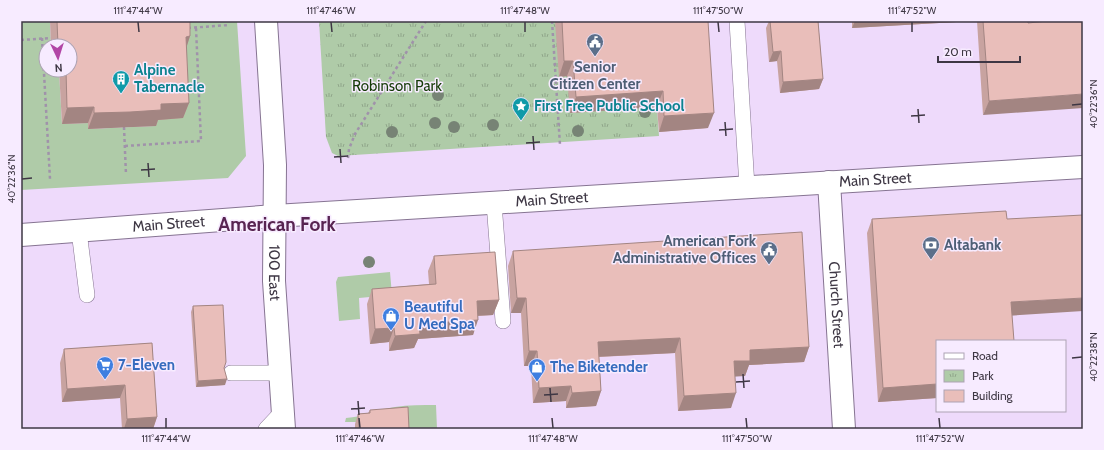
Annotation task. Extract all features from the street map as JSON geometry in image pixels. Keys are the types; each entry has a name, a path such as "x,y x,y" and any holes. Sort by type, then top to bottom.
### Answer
{"main road":[{"name":"100 East","path":"266,21 275,165 274,281 283,420"},
{"name":"Main Street","path":"21,235 275,216 1083,167"},
{"name":"Church Street","path":"828,182 844,429"}],"lane":[{"path":"736,21 747,187"},
{"path":"494,203 503,321"},
{"path":"79,231 87,295"},
{"path":"231,373 279,373"},
{"path":"266,429 283,420"}],"path":[{"path":"348,158 349,149 355,134 426,21"},
{"path":"552,21 560,145"},
{"path":"183,29 229,25"},
{"path":"125,146 201,141 196,28"},
{"path":"21,40 38,38"},
{"path":"44,78 50,179"},
{"path":"124,128 126,175"}],"green space":[{"path":"21,21 50,21 51,38 38,38 38,78 59,78 62,124 88,123 89,129 155,126 183,21 237,21 246,156 228,178 21,190"},
{"name":"Robinson Park","path":"319,21 651,21 659,136 338,156 332,153 326,137"},
{"path":"390,272 392,295 359,298 360,319 339,321 336,282 338,277"},
{"path":"410,405 436,405 437,429 405,429 366,422 345,422 346,418 395,407"}],"building":[{"name":"Alpine Tabernacle","path":"57,21 190,21 190,36 186,37 189,103 161,104 161,110 130,112 94,113 94,107 67,108 66,78 78,78 78,38 58,38"},
{"path":"562,21 708,21 714,113 664,116 663,91 576,97 573,61 564,61"},
{"path":"770,21 818,21 823,79 783,82 781,51 773,52"},
{"path":"983,21 1028,21 1028,23 1047,21 1083,21 1083,94 989,101"},
{"path":"1006,211 1007,219 1083,215 1083,298 1011,302 1014,340 936,340 936,384 883,388 872,219"},
{"path":"802,232 809,347 750,350 750,361 734,361 736,393 684,396 680,338 598,342 601,391 572,393 571,386 539,388 537,351 529,351 526,298 517,298 513,251"},
{"path":"495,252 499,300 477,301 478,320 419,324 420,334 395,336 394,328 375,329 372,289 436,284 434,256"},
{"name":"7-Eleven","path":"223,305 226,362 224,368 227,379 198,381 193,306"},
{"name":"7-Eleven","path":"152,343 157,417 127,419 125,385 67,389 64,349"},
{"path":"408,407 409,429 359,429 358,414 370,413 370,410"}],"place":[{"name":"Senior Citizen Center","path":"595,57"},
{"name":"Alpine Tabernacle","path":"121,94"},
{"name":"First Free Public School","path":"521,121"},
{"name":"Altabank","path":"931,260"},
{"name":"American Fork Administrative Offices","path":"769,265"},
{"name":"Beautiful U Med Spa","path":"391,331"},
{"name":"7-Eleven","path":"105,380"},
{"name":"The Biketender","path":"537,382"}],"district":[{"name":"American Fork","path":"277,224"}]}
